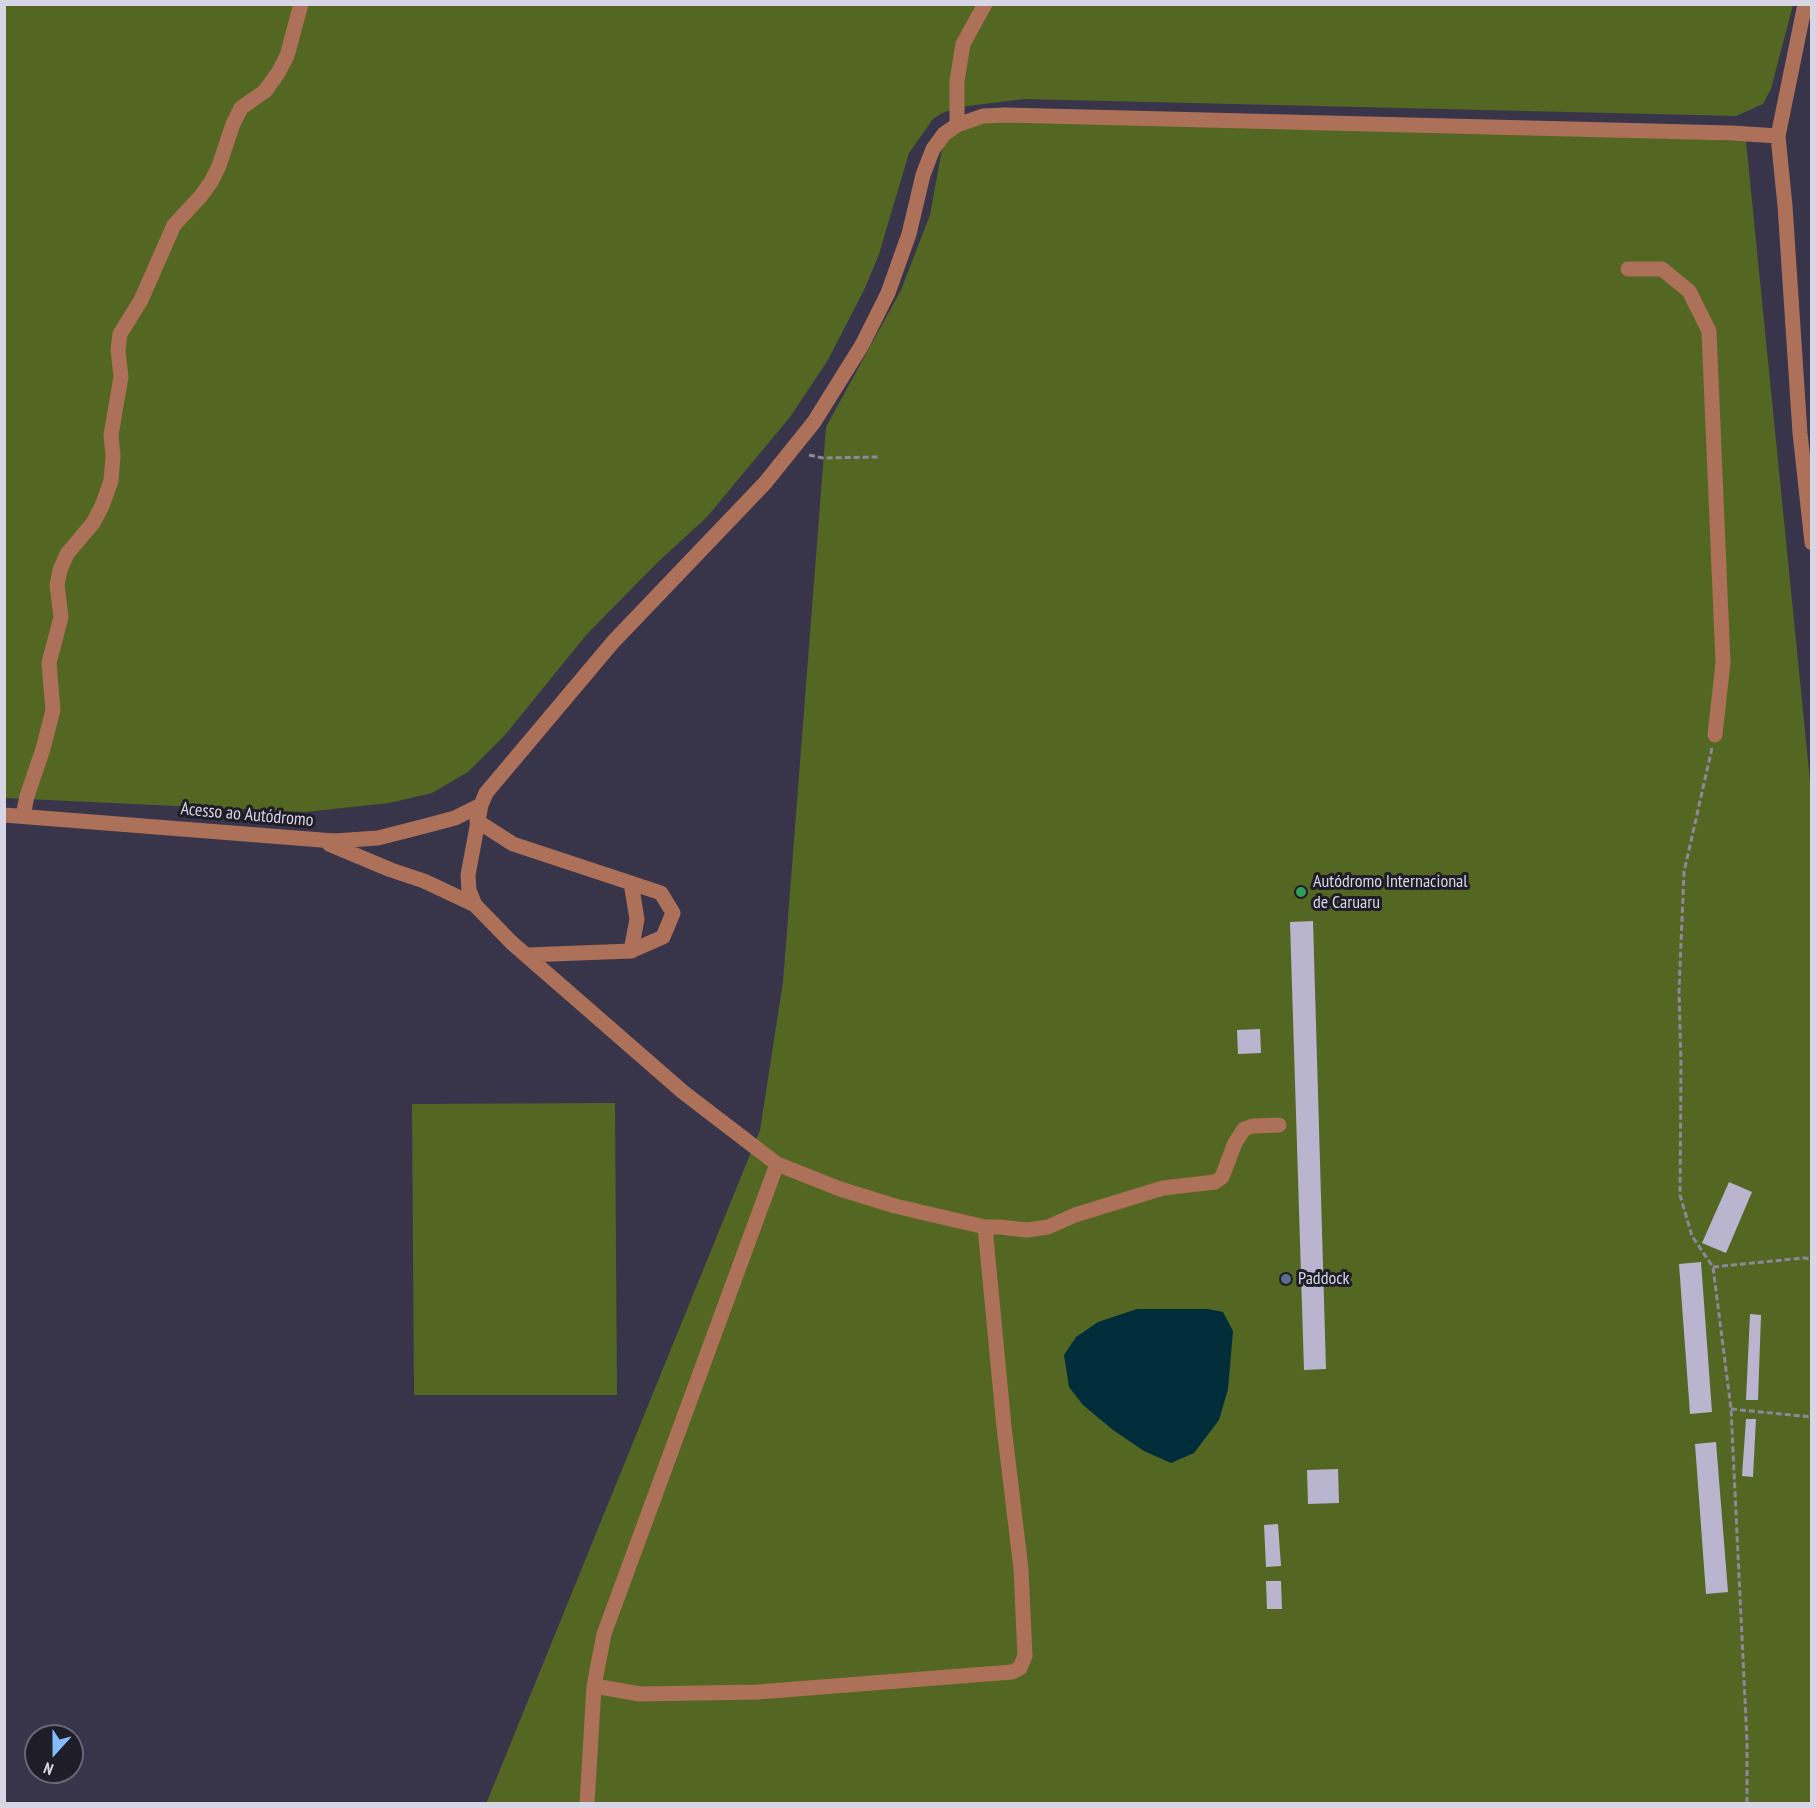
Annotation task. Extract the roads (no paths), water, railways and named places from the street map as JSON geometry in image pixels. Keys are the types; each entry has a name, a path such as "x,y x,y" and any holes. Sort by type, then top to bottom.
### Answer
{"street":[{"path":"23,816 53,710 49,663 61,617 57,585 60,570 67,554 93,524 111,481 113,456 111,435 121,377 118,350 120,334 141,300 174,225 212,182 241,108 265,91 278,74 287,56 300,4"},
{"path":"957,125 957,81 963,44 985,4"},
{"path":"1805,4 1778,136 1785,206 1800,433 1812,543"},
{"path":"475,905 469,890 468,875 477,821 486,793 613,642 792,451 814,422 862,345 888,293 909,234 923,175 933,149 944,134 957,125 983,117 1005,115 1626,130 1778,136"},
{"path":"1628,269 1662,269 1689,291 1709,332 1723,663 1715,735"},
{"name":"Acesso ao Autódromo","path":"4,815 323,841 378,838 455,818 481,805"},
{"path":"477,821 513,844 661,893 673,913 663,938 631,951 527,955"},
{"path":"323,841 391,870 424,881 475,905 527,955 683,1092 777,1164 840,1189 895,1206 992,1227 1027,1230 1048,1227 1075,1215 1162,1188 1215,1182 1222,1177 1235,1143 1244,1129 1253,1126 1279,1125"},
{"path":"631,883 637,919 631,951"},
{"path":"587,1803 594,1686 608,1623 777,1164"},
{"path":"594,1686 640,1694 758,1692 1012,1672 1020,1668 1030,1656 1004,1427 992,1227"}],"water":[{"path":"1137,1309 1208,1309 1223,1312 1233,1331 1228,1389 1219,1420 1194,1453 1171,1463 1144,1451 1113,1430 1083,1405 1069,1387 1064,1355 1076,1337 1098,1322"}],"place":[{"name":"Autódromo Internacional de Caruaru","path":"1301,892"},
{"name":"Paddock","path":"1286,1279"}]}
